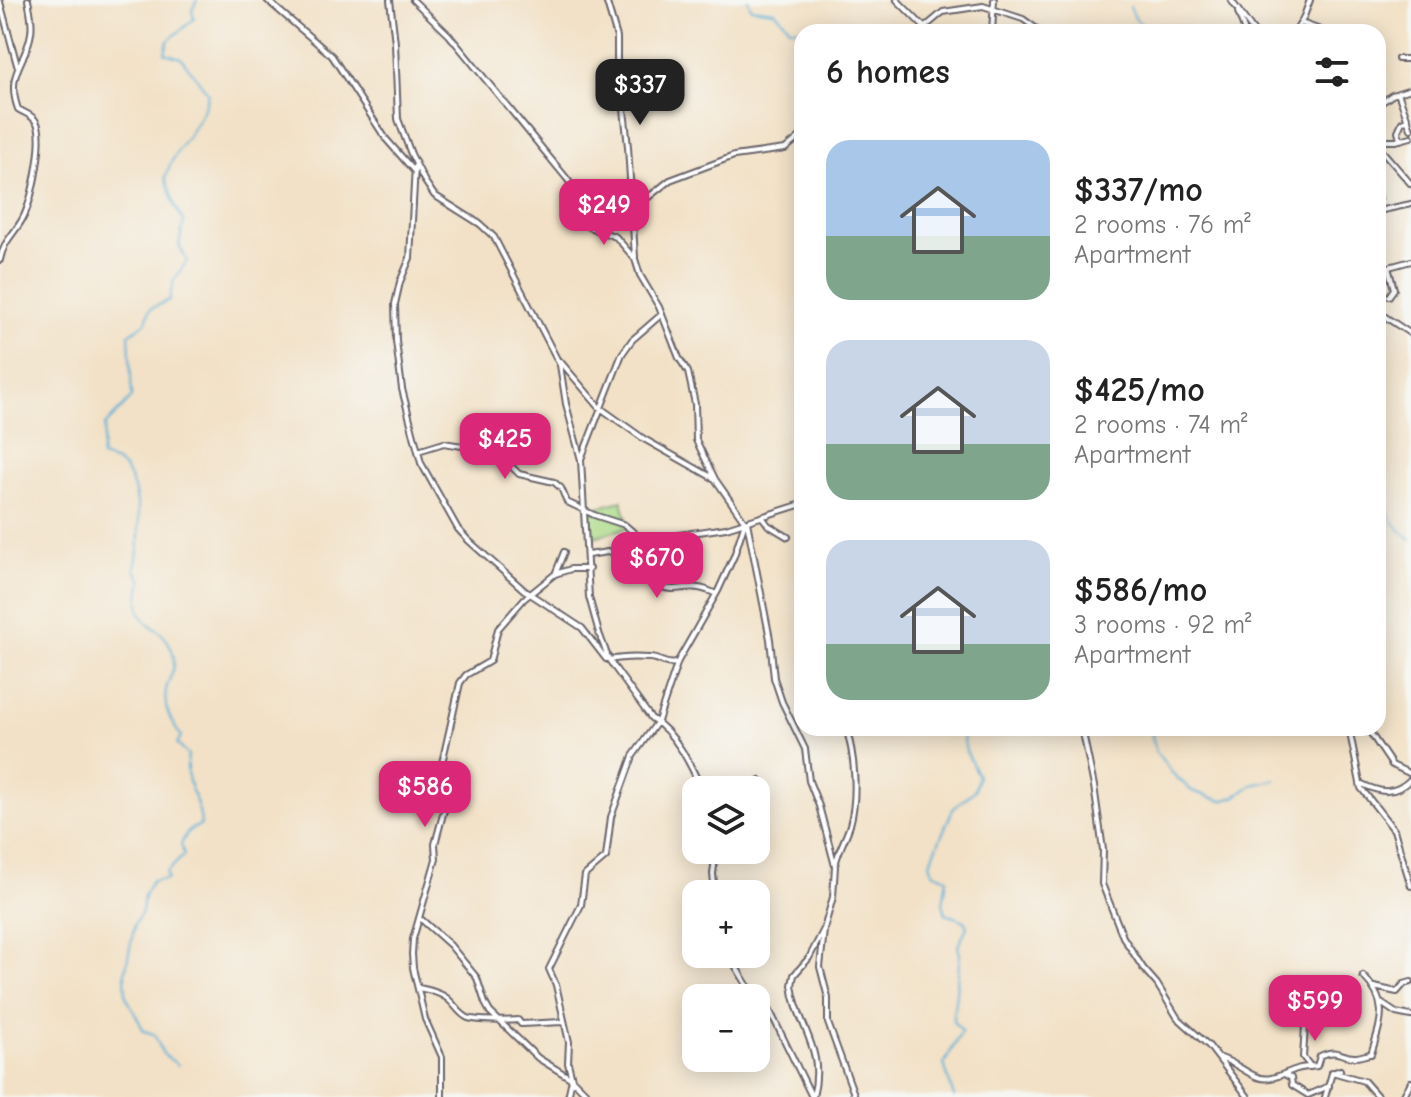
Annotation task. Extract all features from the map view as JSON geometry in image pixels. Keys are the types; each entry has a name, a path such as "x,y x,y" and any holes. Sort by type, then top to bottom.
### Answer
{"street":[{"path":"17,67 31,35 28,0"},
{"path":"267,0 332,56 386,139 415,172"},
{"path":"390,0 398,119 415,161 434,195 484,227 494,237 559,359 599,407 644,439 715,479"},
{"path":"413,0 449,35 568,180 578,195 586,223 620,240 635,259"},
{"path":"606,0 617,37 617,84 626,121 638,273 662,314 679,358 688,372 695,404 694,437 715,479 746,522 770,639 774,678 794,724"},
{"path":"897,0 921,24"},
{"path":"992,24 994,0"},
{"path":"1231,0 1248,24"},
{"path":"1301,23 1310,0"},
{"path":"0,2 17,67 16,106 34,118 40,141 25,212 5,241 0,260"},
{"path":"932,24 940,14 953,9 983,6 1030,24"},
{"path":"1236,8 1242,24"},
{"path":"1398,59 1411,59"},
{"path":"1386,100 1398,93 1410,91"},
{"path":"1398,93 1411,129"},
{"path":"1400,140 1398,131 1402,122 1408,119"},
{"path":"1386,142 1411,137"},
{"path":"597,229 631,211 670,180 734,156 785,149 794,142"},
{"path":"1386,154 1411,184"},
{"path":"415,161 409,262 400,282 395,307 397,362 422,467 462,535 532,596 582,628 613,666"},
{"path":"1401,174 1411,172"},
{"path":"1386,209 1411,204"},
{"path":"1389,296 1394,289 1388,267 1411,261"},
{"path":"581,460 599,407 627,346 662,314"},
{"path":"1386,317 1411,334"},
{"path":"559,359 566,404 581,460 590,602 609,660 651,718 658,721 695,776"},
{"path":"418,451 444,443 487,451 506,461 519,474 556,483 566,501 594,515 625,525 647,544 659,570 662,587 671,590 700,586 716,594"},
{"path":"588,555 721,529 794,507"},
{"path":"763,518 768,525 788,537"},
{"path":"568,1097 572,1079 568,1063 569,1042 549,969 581,905 585,875 606,857 611,817 633,756 658,721 677,662 716,594 746,522"},
{"path":"555,574 564,552"},
{"path":"442,1097 443,1059 425,1019 412,954 413,939 436,862 435,844 444,811 442,763 460,683 466,675 490,661 498,629 517,606 555,574 589,569"},
{"path":"609,660 619,657 650,658 668,664 677,662"},
{"path":"799,736 805,749 809,781 835,866"},
{"path":"848,736 854,808 835,866 833,897 824,929 820,967 828,998 828,1023 855,1097"},
{"path":"1084,736 1103,850 1102,884 1123,937 1177,1017 1201,1038 1248,1097"},
{"path":"1350,736 1359,783 1394,830 1411,886"},
{"path":"1359,783 1383,792 1399,789 1411,777 1392,765 1372,736"},
{"path":"421,918 450,945 477,978 486,1005 498,1018 538,1058 572,1079 590,1097"},
{"path":"812,1097 818,1075 813,1046 792,985 794,975 811,956 824,929"},
{"path":"737,968 769,1009 812,1097"},
{"path":"1216,1056 1239,1065 1256,1077 1272,1078 1298,1068 1318,1066 1320,1056 1326,1053 1338,1051 1354,1057 1371,1054 1382,1020 1381,1003 1374,987 1363,976"},
{"path":"1374,987 1397,992 1411,982"},
{"path":"419,988 442,995 469,1018 518,1020 520,1024 565,1023"},
{"path":"1381,1003 1397,1014"},
{"path":"1382,1020 1387,1015 1411,1016"},
{"path":"1305,1026 1303,1057 1311,1067"},
{"path":"1332,1072 1340,1070"},
{"path":"1325,1097 1332,1072"},
{"path":"1332,1072 1364,1081 1378,1097"},
{"path":"1286,1075 1291,1078 1292,1085 1308,1095 1329,1086"},
{"path":"1403,1097 1411,1082"},
{"path":"1369,1097 1371,1091"}],"green space":[{"path":"622,501 629,527 594,537 587,510"}],"waterway":[{"path":"178,1065 163,1054 154,1034 144,1031 126,996 125,973 144,895 152,881 168,879 166,873 184,855 181,844 189,830 201,825 200,815 188,776 188,755 177,744 181,736 167,709 166,690 174,664 173,654 169,642 143,618 140,610 142,581 135,569 138,544 136,498 127,473 119,464 101,457 105,426 132,397 129,334 146,322 150,309 169,300 174,280 187,261 179,245 184,221 165,178 201,115 208,93 181,58 165,53 168,41 194,19 192,10 197,0"},
{"path":"748,0 751,8 775,11 794,29"},
{"path":"1130,7 1141,24"},
{"path":"1386,507 1394,523 1411,539"},
{"path":"954,1097 944,1064 962,1031 953,1021 960,954 958,946 967,927 965,921 946,914 943,904 947,878 933,872 930,863 953,809 975,790 978,776 963,736"},
{"path":"1152,736 1156,752 1173,774 1192,791 1222,801 1235,797 1252,785 1275,780"}]}
